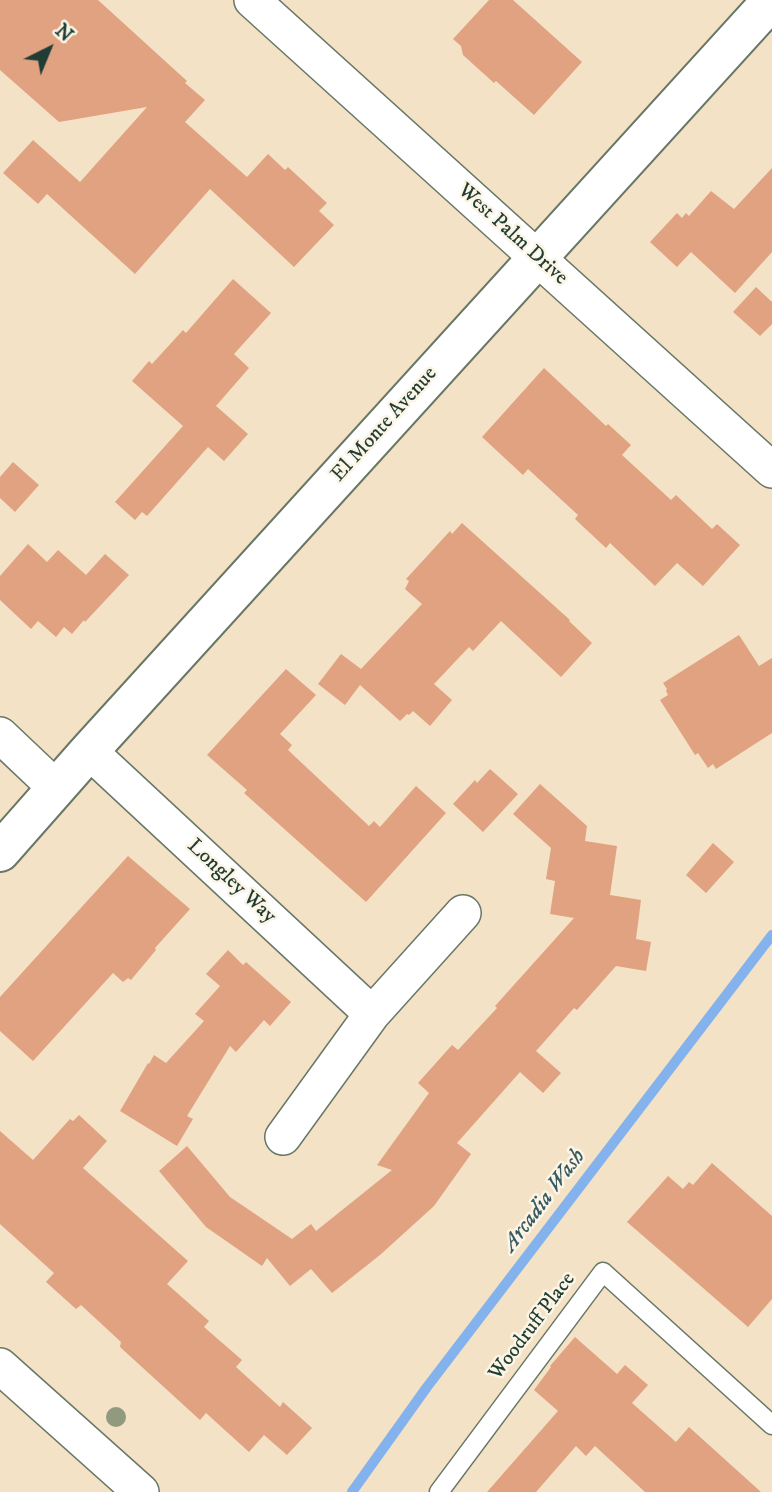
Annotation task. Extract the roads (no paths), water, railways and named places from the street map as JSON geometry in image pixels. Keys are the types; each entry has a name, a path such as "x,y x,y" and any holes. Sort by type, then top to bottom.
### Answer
{"street":[{"name":"West Palm Drive","path":"252,0 772,470"},
{"name":"El Monte Avenue","path":"0,852 772,0"},
{"path":"0,735 56,788"},
{"name":"Longley Way","path":"89,751 372,1014"},
{"path":"283,1137 372,1014 463,913"},
{"path":"0,1366 141,1492"}],"lane":[{"name":"Woodruff Place","path":"439,1492 603,1272 772,1425"}],"waterway":[{"name":"Arcadia Wash","path":"352,1492 427,1387 772,935"}]}
